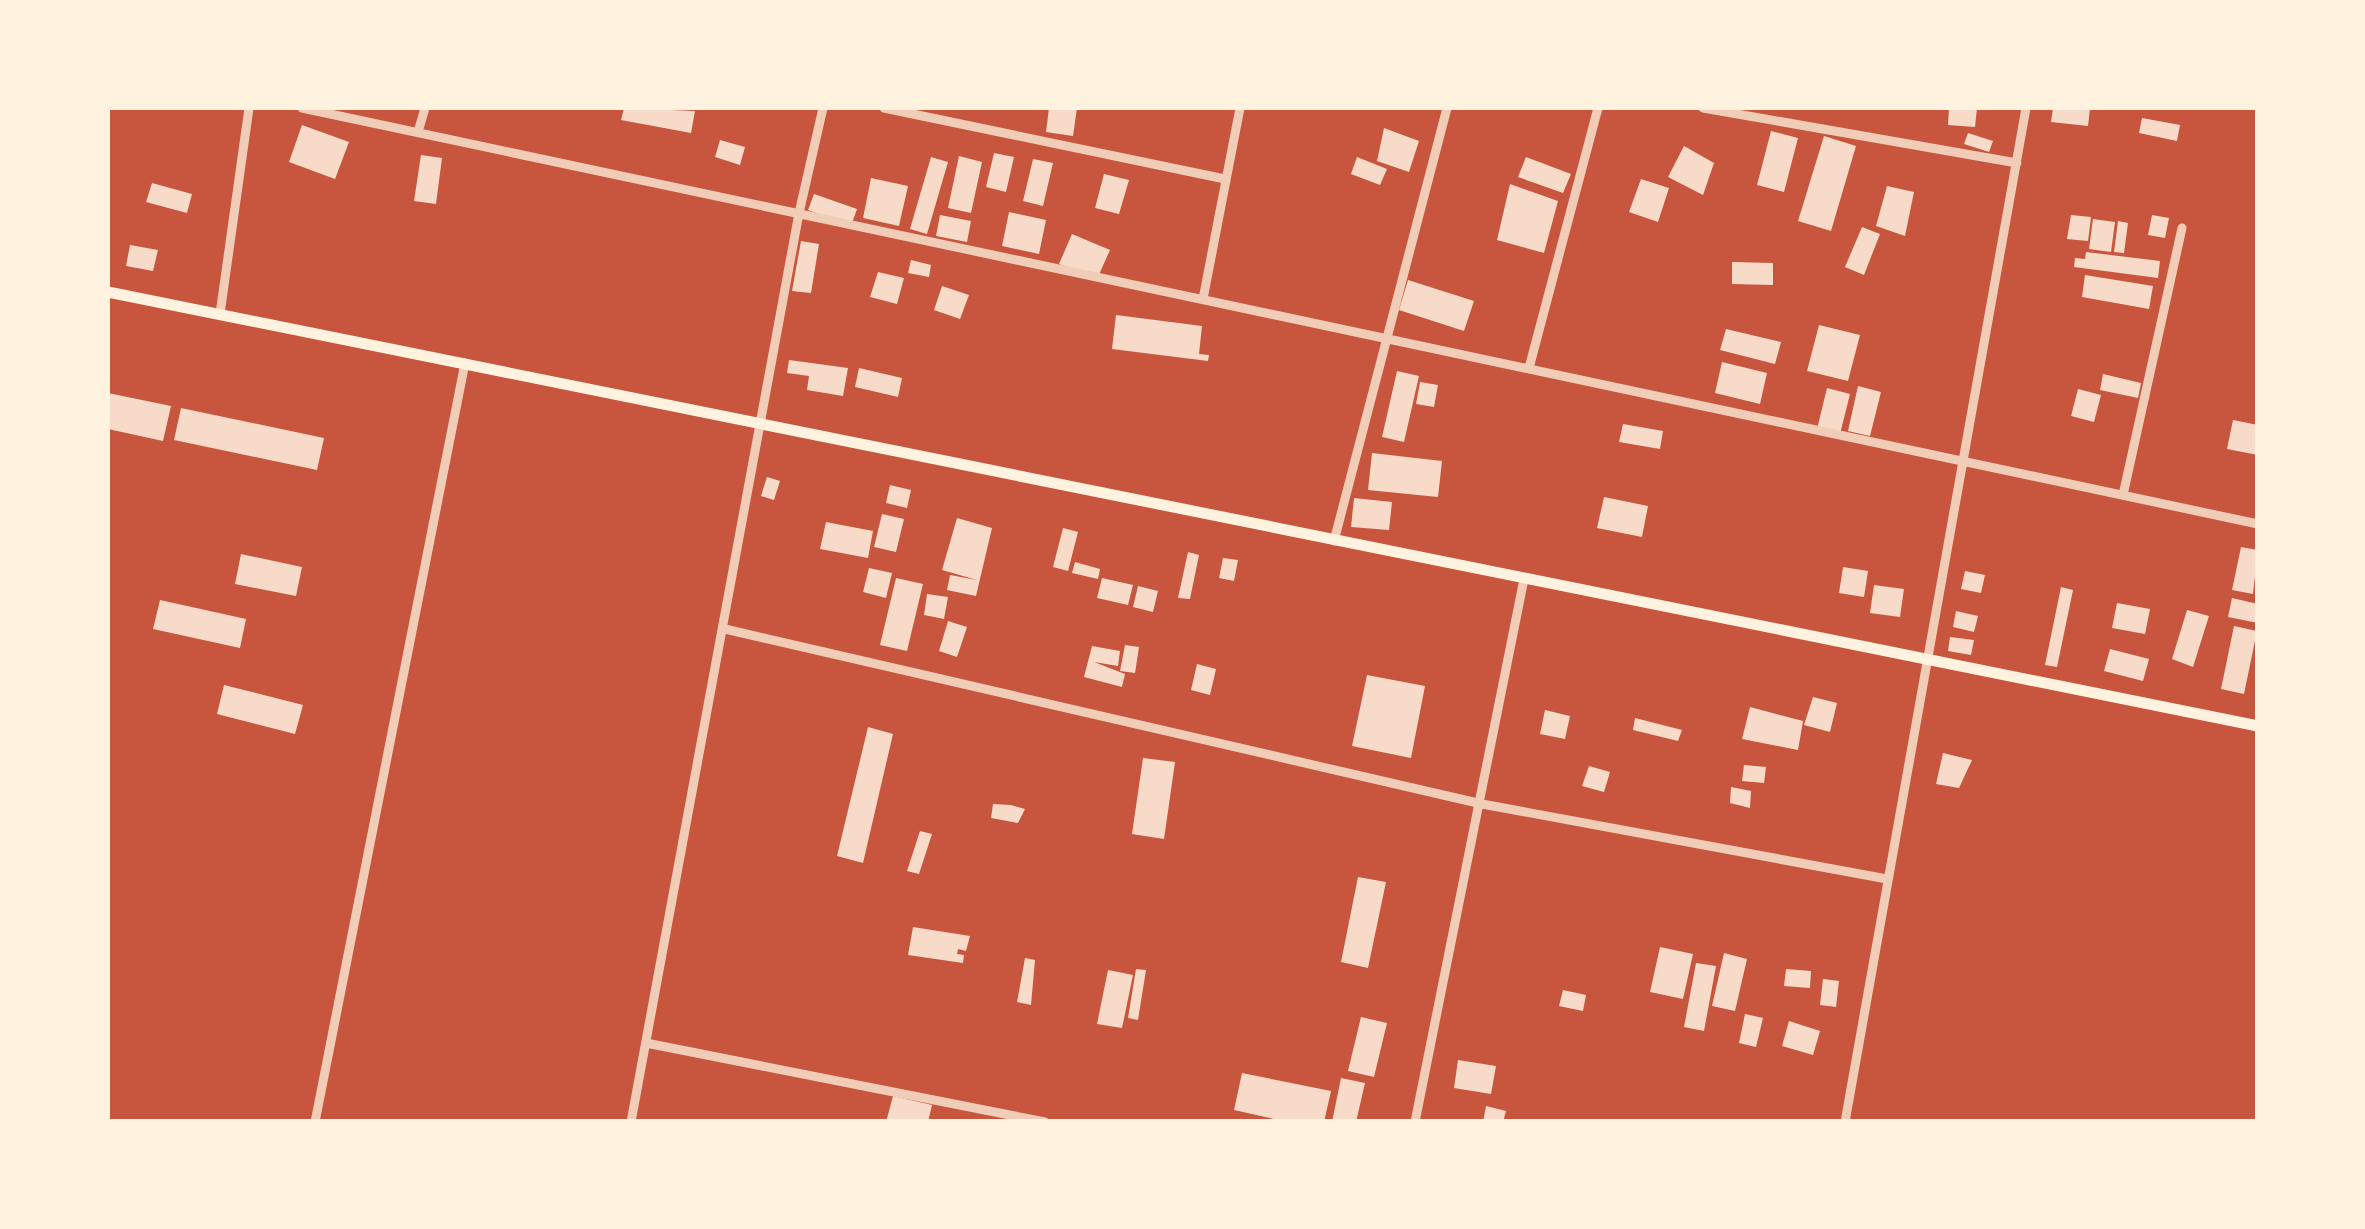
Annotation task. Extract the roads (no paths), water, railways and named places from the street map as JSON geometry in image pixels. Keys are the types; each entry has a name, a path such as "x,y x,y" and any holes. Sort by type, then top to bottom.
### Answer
{"main road":[{"path":"108,292 2258,726"}],"street":[{"path":"220,314 249,108"},
{"path":"302,108 2258,524"},
{"path":"418,132 426,108"},
{"path":"631,1122 763,426 799,213 823,108"},
{"path":"884,108 1226,179"},
{"path":"1203,299 1240,108"},
{"path":"1334,541 1447,108"},
{"path":"1529,368 1598,108"},
{"path":"1702,108 2017,163"},
{"path":"1845,1122 2026,108"},
{"path":"2123,495 2182,228"},
{"path":"315,1122 465,363"},
{"path":"1414,1122 1482,804 1524,579"},
{"path":"725,629 1482,804 1886,880"},
{"path":"646,1043 1045,1122"}]}
